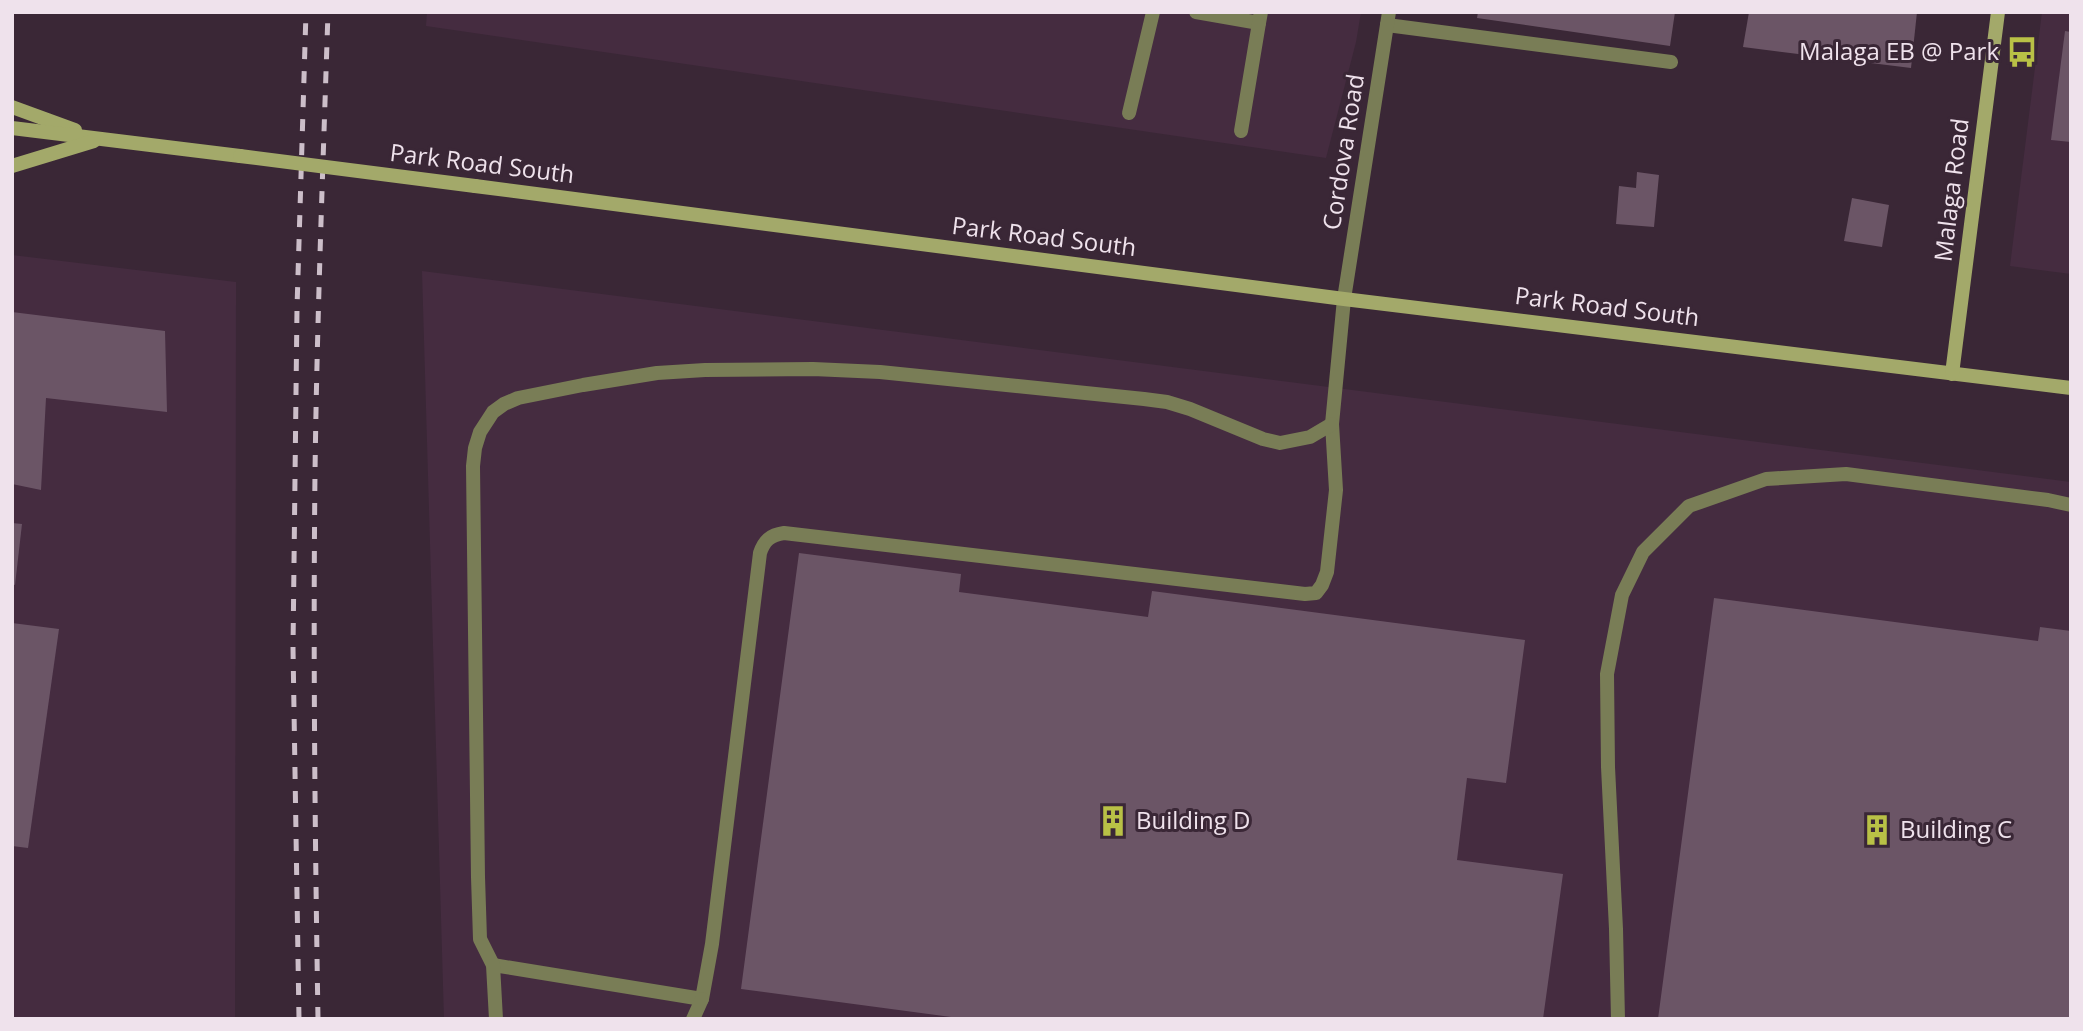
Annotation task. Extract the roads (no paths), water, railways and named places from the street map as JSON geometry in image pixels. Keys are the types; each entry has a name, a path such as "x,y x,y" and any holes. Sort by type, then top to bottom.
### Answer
{"main road":[{"name":"Malaga Road","path":"1952,374 1998,12"},
{"path":"12,107 99,139"},
{"name":"Park Road South","path":"12,128 1344,299 2071,388"},
{"path":"12,166 99,139"}],"street":[{"path":"1129,113 1153,12"},
{"path":"1196,12 1260,18 1241,131"},
{"path":"1388,19 1671,62"},
{"name":"Cordova Road","path":"702,999 712,944 760,553 769,537 784,533 1293,593 1315,593 1322,585 1327,572 1336,490 1332,424 1344,299 1388,19"},
{"path":"496,1019 493,965 480,939 474,466 475,448 480,432 493,412 504,404 518,398 567,387 657,373 813,369 880,372 1167,402 1280,443 1311,437 1332,424"},
{"path":"1618,1019 1608,767 1608,674 1622,596 1643,552 1689,506 1766,479 1846,474 2071,505"},
{"path":"493,965 702,999 693,1019"}],"railway":[{"path":"299,1019 293,648 297,308 306,12"},
{"path":"318,1019 315,473 328,12"}],"place":[{"name":"Malaga EB @ Park","path":"2022,52"},
{"name":"Building D","path":"1113,821"},
{"name":"Building C","path":"1877,830"}]}
